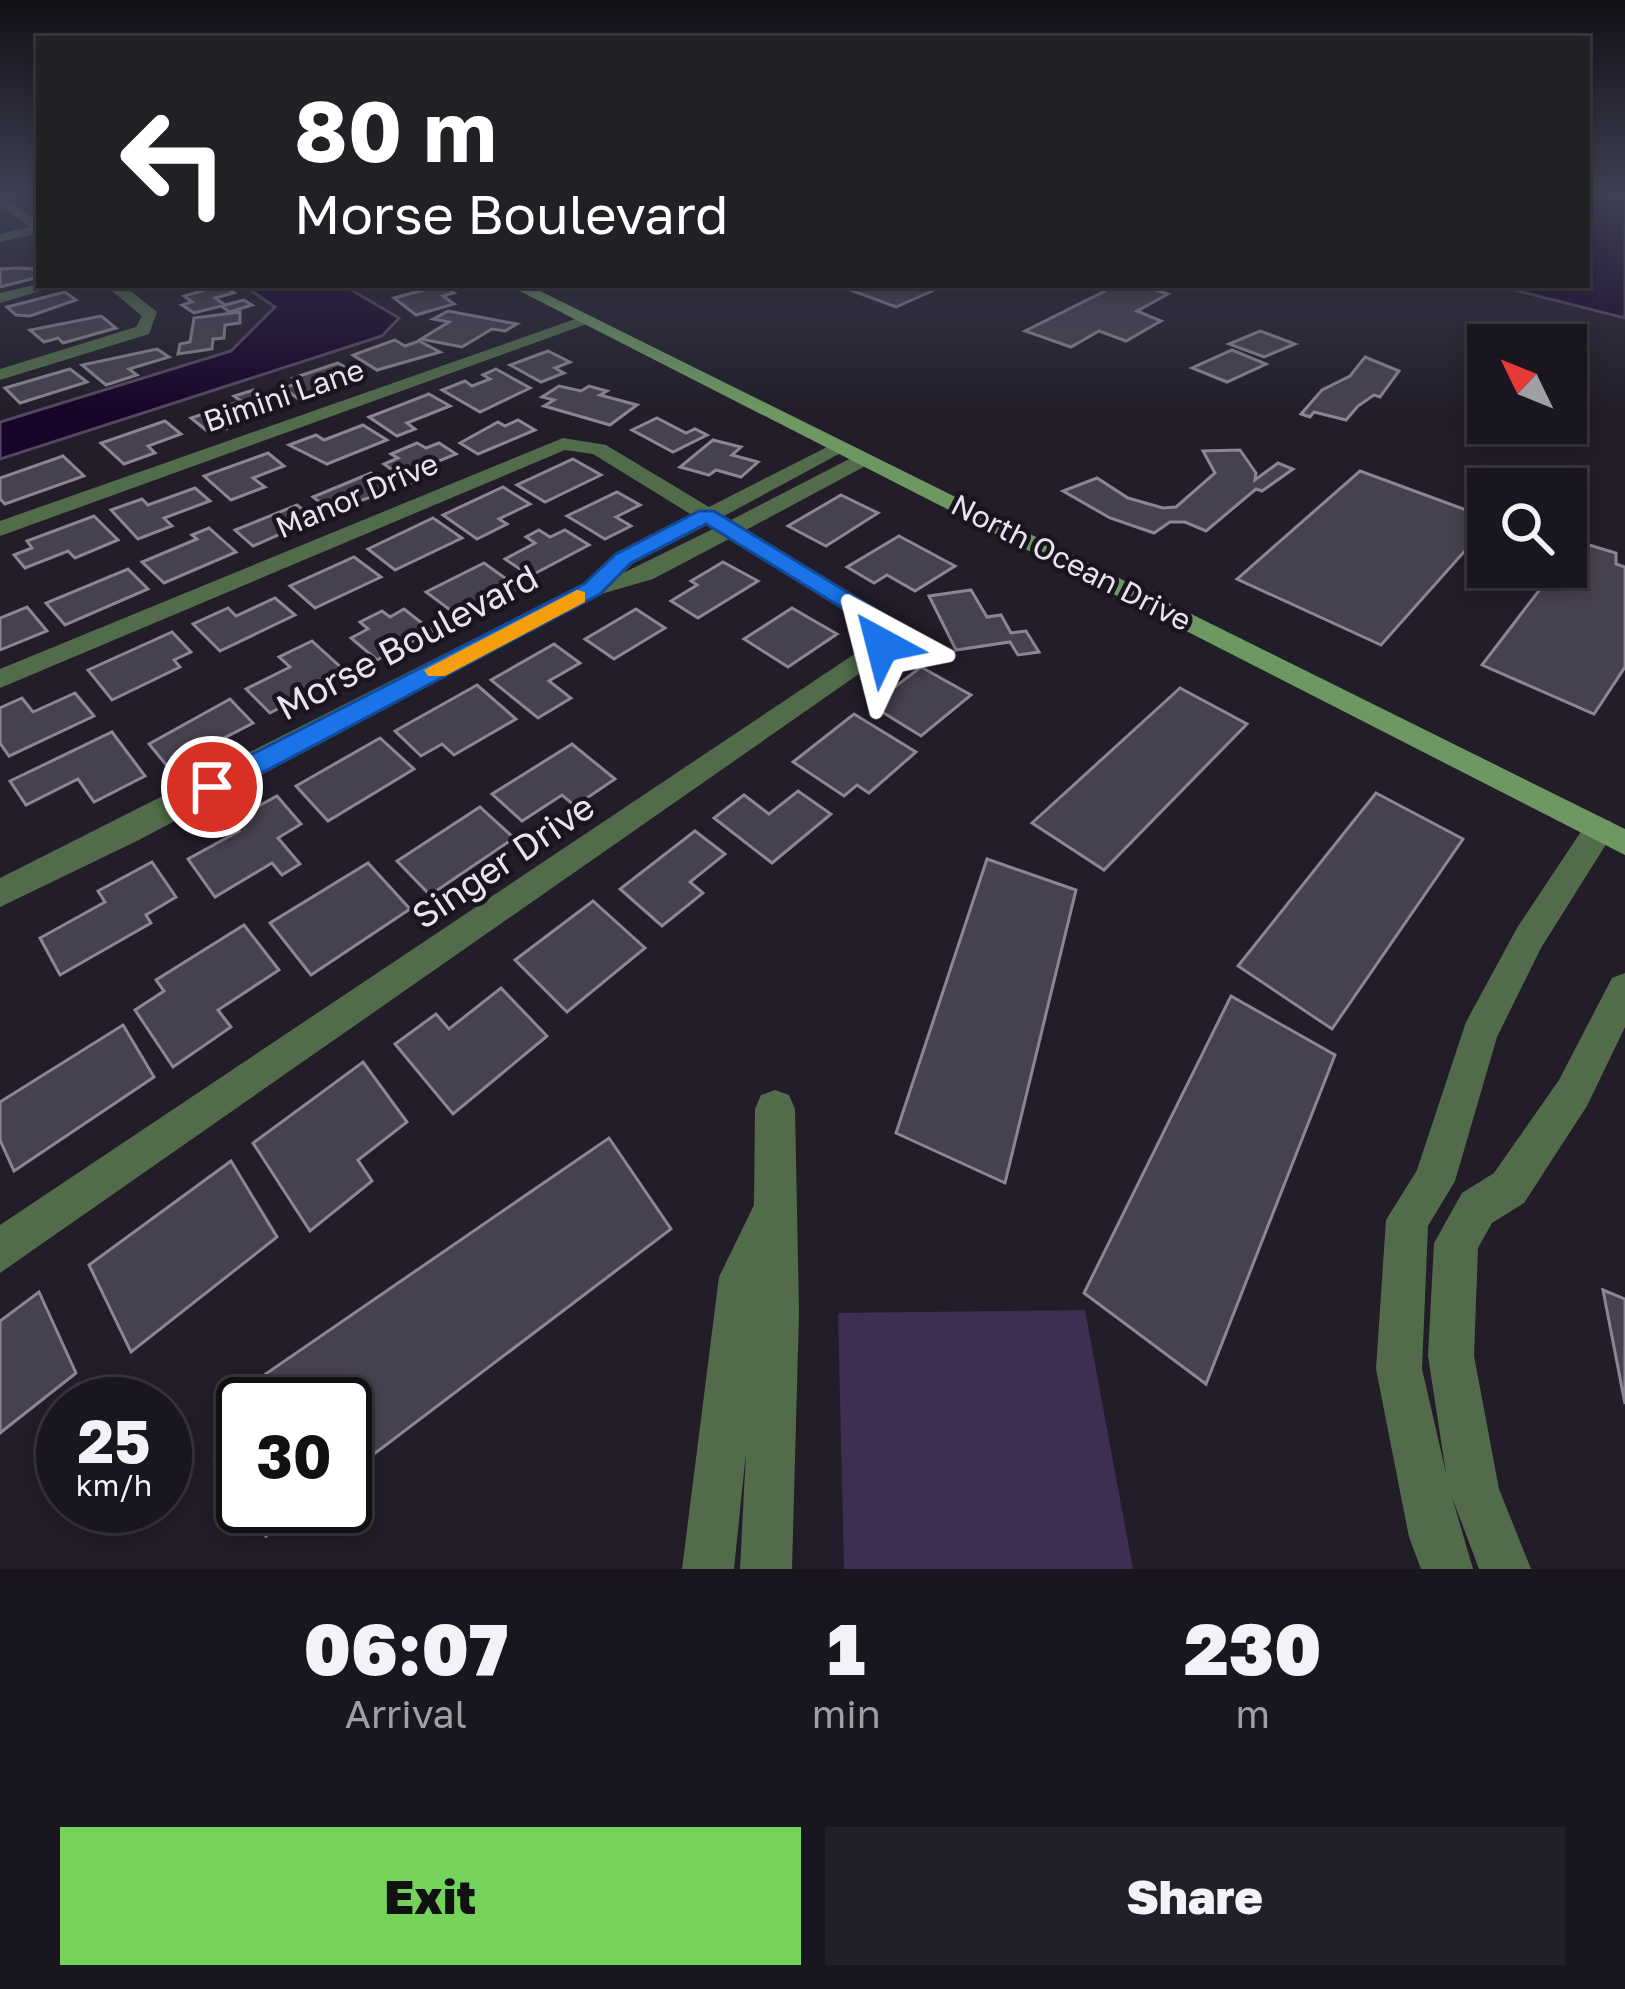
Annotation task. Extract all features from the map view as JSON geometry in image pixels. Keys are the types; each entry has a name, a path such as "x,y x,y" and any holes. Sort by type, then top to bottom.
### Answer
{"main road":[{"name":"North Ocean Drive","path":"522,288 1612,836"}],"street":[{"path":"0,298 40,288"},
{"path":"0,375 111,344 143,329 151,315 117,288"},
{"name":"Bimini Lane","path":"0,529 587,321"},
{"name":"Manor Drive","path":"0,679 563,444 599,449 718,522"},
{"name":"Morse Boulevard","path":"0,893 592,589 644,574 718,522 852,454"},
{"name":"Singer Drive","path":"0,1251 873,656 882,645 884,632 877,620 718,522"},
{"path":"1447,1569 1435,1537 1399,1369 1407,1220 1434,1181 1479,1034 1529,938 1612,836"},
{"path":"1505,1569 1474,1489 1450,1356 1456,1243 1477,1208 1509,1188 1573,1094 1625,989"},
{"path":"766,1569 776,1109"},
{"path":"708,1569 741,1276 776,1208"}],"shaded area":[{"path":"1590,266 1625,266 1625,318 1506,288 1590,288"},
{"path":"247,288 348,288 399,318 382,336 0,459 0,422 231,351 275,307"},
{"path":"1085,1310 1133,1569 844,1569 838,1313"}],"building":[{"path":"0,269 33,269 36,278 0,287"},
{"path":"226,288 234,293 215,298 225,305 244,300 252,305 230,312 221,306 194,313 182,305 192,302 184,296"},
{"path":"446,288 454,293 443,296 454,304 416,315 394,298"},
{"path":"845,288 939,288 896,307"},
{"path":"1111,288 1149,288 1168,294 1137,311 1161,321 1126,341 1099,331 1071,347 1025,331"},
{"path":"65,292 76,300 30,316 16,315 7,307"},
{"path":"448,311 517,324 505,331 492,329 462,347 421,339 449,322 433,319"},
{"path":"240,312 240,323 225,325 224,338 213,339 212,349 178,354 180,344 190,342 194,318"},
{"path":"101,316 116,328 63,343 58,338 44,342 30,330"},
{"path":"1260,331 1295,344 1264,357 1229,344"},
{"path":"395,340 405,346 419,341 440,352 377,370 353,355"},
{"path":"157,349 169,357 129,369 137,375 106,385 82,365"},
{"path":"1232,350 1266,364 1227,382 1192,368"},
{"path":"548,351 570,362 555,368 564,373 541,382 510,365"},
{"path":"1365,357 1399,371 1380,397 1374,395 1346,420 1314,412 1310,417 1301,414 1322,390 1350,376"},
{"path":"338,363 359,375 325,387 332,391 303,402 283,388 299,383 293,378"},
{"path":"70,369 87,382 20,403 5,388"},
{"path":"496,369 530,388 480,412 442,390 465,381 472,386 490,379 483,375"},
{"path":"559,386 581,391 589,386 607,391 600,395 637,405 610,425 544,406 554,400 542,397"},
{"path":"254,390 280,409 236,419 242,423 211,434 191,418 241,401 234,396"},
{"path":"429,394 450,406 407,423 415,429 397,436 369,417"},
{"path":"657,418 686,433 695,429 707,435 673,452 632,430"},
{"path":"518,420 535,430 478,454 460,443 498,422 505,426"},
{"path":"165,421 181,434 148,446 155,453 124,464 101,443"},
{"path":"363,425 387,440 327,464 289,445 316,435 324,440"},
{"path":"713,440 741,447 732,455 758,462 741,477 680,467"},
{"path":"417,443 426,448 439,443 456,454 429,465 438,471 411,483 384,464 398,458 391,454"},
{"path":"1240,450 1256,473 1255,480 1278,463 1293,469 1262,491 1256,489 1206,531 1185,522 1170,522 1154,533 1110,518 1063,491 1097,478 1128,498 1176,507 1215,473 1203,451"},
{"path":"268,453 284,466 253,478 265,487 231,500 204,476"},
{"path":"63,456 84,476 5,504 0,499 0,478"},
{"path":"573,459 601,475 545,502 517,485"},
{"path":"1360,471 1467,510 1467,549 1381,645 1237,579"},
{"path":"371,473 394,489 331,511 313,497"},
{"path":"503,487 530,504 499,519 507,524 477,539 443,515"},
{"path":"195,488 210,501 164,518 172,526 138,539 111,510 142,499 148,505"},
{"path":"617,492 640,505 616,517 631,526 605,539 567,516"},
{"path":"841,495 878,513 826,546 788,526"},
{"path":"297,505 315,519 253,546 235,530"},
{"path":"94,516 118,540 75,558 68,551 25,568 14,555 32,548 27,541"},
{"path":"433,518 462,538 395,570 368,549"},
{"path":"209,528 236,552 164,583 142,562 197,539 192,535"},
{"path":"539,530 550,537 565,530 589,545 530,576 505,559 535,543 526,537"},
{"path":"899,536 955,566 915,591 887,575 874,583 847,567"},
{"path":"1587,544 1616,553 1616,564 1625,567 1625,667 1594,714 1482,665 1541,588 1587,588"},
{"path":"354,557 381,577 315,608 290,586"},
{"path":"723,562 758,581 698,618 671,601 697,585 691,581"},
{"path":"484,563 519,588 461,618 426,592"},
{"path":"128,569 148,589 65,625 46,603"},
{"path":"971,590 987,617 1001,615 1011,633 1026,631 1039,652 1018,655 1010,642 956,650 929,596"},
{"path":"275,598 295,615 220,651 193,624 228,608 236,616"},
{"path":"27,607 47,631 0,650 0,618"},
{"path":"792,608 837,634 788,667 744,639"},
{"path":"404,609 432,631 377,660 351,638 368,629 360,622 382,611 390,617"},
{"path":"636,609 665,628 614,659 585,639"},
{"path":"172,632 191,652 174,660 180,667 112,700 88,670"},
{"path":"312,641 347,673 270,713 246,689 290,667 279,657"},
{"path":"554,644 580,663 549,681 571,698 538,718 491,680"},
{"path":"921,667 971,695 921,736 871,705"},
{"path":"477,685 516,719 454,755 442,744 421,756 395,731"},
{"path":"1180,688 1247,724 1104,870 1032,823"},
{"path":"75,693 94,716 9,756 0,743 0,708 22,698 33,712"},
{"path":"230,699 253,723 168,767 149,744"},
{"path":"854,714 916,752 869,793 857,785 844,796 793,762"},
{"path":"112,732 145,776 94,802 78,779 26,805 10,781"},
{"path":"380,738 414,769 328,821 296,786"},
{"path":"572,744 615,779 575,806 562,795 522,821 492,794"},
{"path":"798,791 831,814 772,863 714,818 744,795 769,814"},
{"path":"1376,793 1463,839 1332,1029 1238,966"},
{"path":"277,796 301,824 278,838 300,864 282,875 272,863 215,897 188,859 239,831 231,821"},
{"path":"480,807 514,838 430,895 397,861"},
{"path":"695,831 725,854 690,882 703,893 662,926 620,889"},
{"path":"987,859 1076,890 1005,1183 896,1133"},
{"path":"152,862 176,897 146,915 151,923 60,975 40,938 105,902 98,891"},
{"path":"368,863 410,909 311,975 270,923"},
{"path":"593,901 645,948 567,1012 515,960"},
{"path":"244,925 279,970 218,1010 231,1027 173,1067 135,1010 164,991 156,980"},
{"path":"501,988 547,1036 453,1114 395,1044 436,1014 449,1029"},
{"path":"1231,996 1335,1055 1206,1384 1084,1293"},
{"path":"123,1025 154,1077 14,1171 0,1140 0,1102"},
{"path":"363,1062 407,1122 358,1160 372,1181 310,1231 253,1143"},
{"path":"609,1138 671,1229 372,1456 372,1377 261,1377"},
{"path":"231,1161 277,1237 131,1352 89,1265"},
{"path":"1603,1290 1625,1299 1625,1404"},
{"path":"39,1292 76,1373 36,1377 36,1405 0,1433 0,1321"}],"slow traffic":[{"path":"436,670 577,597"}],"route":[{"path":"212,787 592,589 624,559 706,515 877,620 884,632 882,645"}]}
